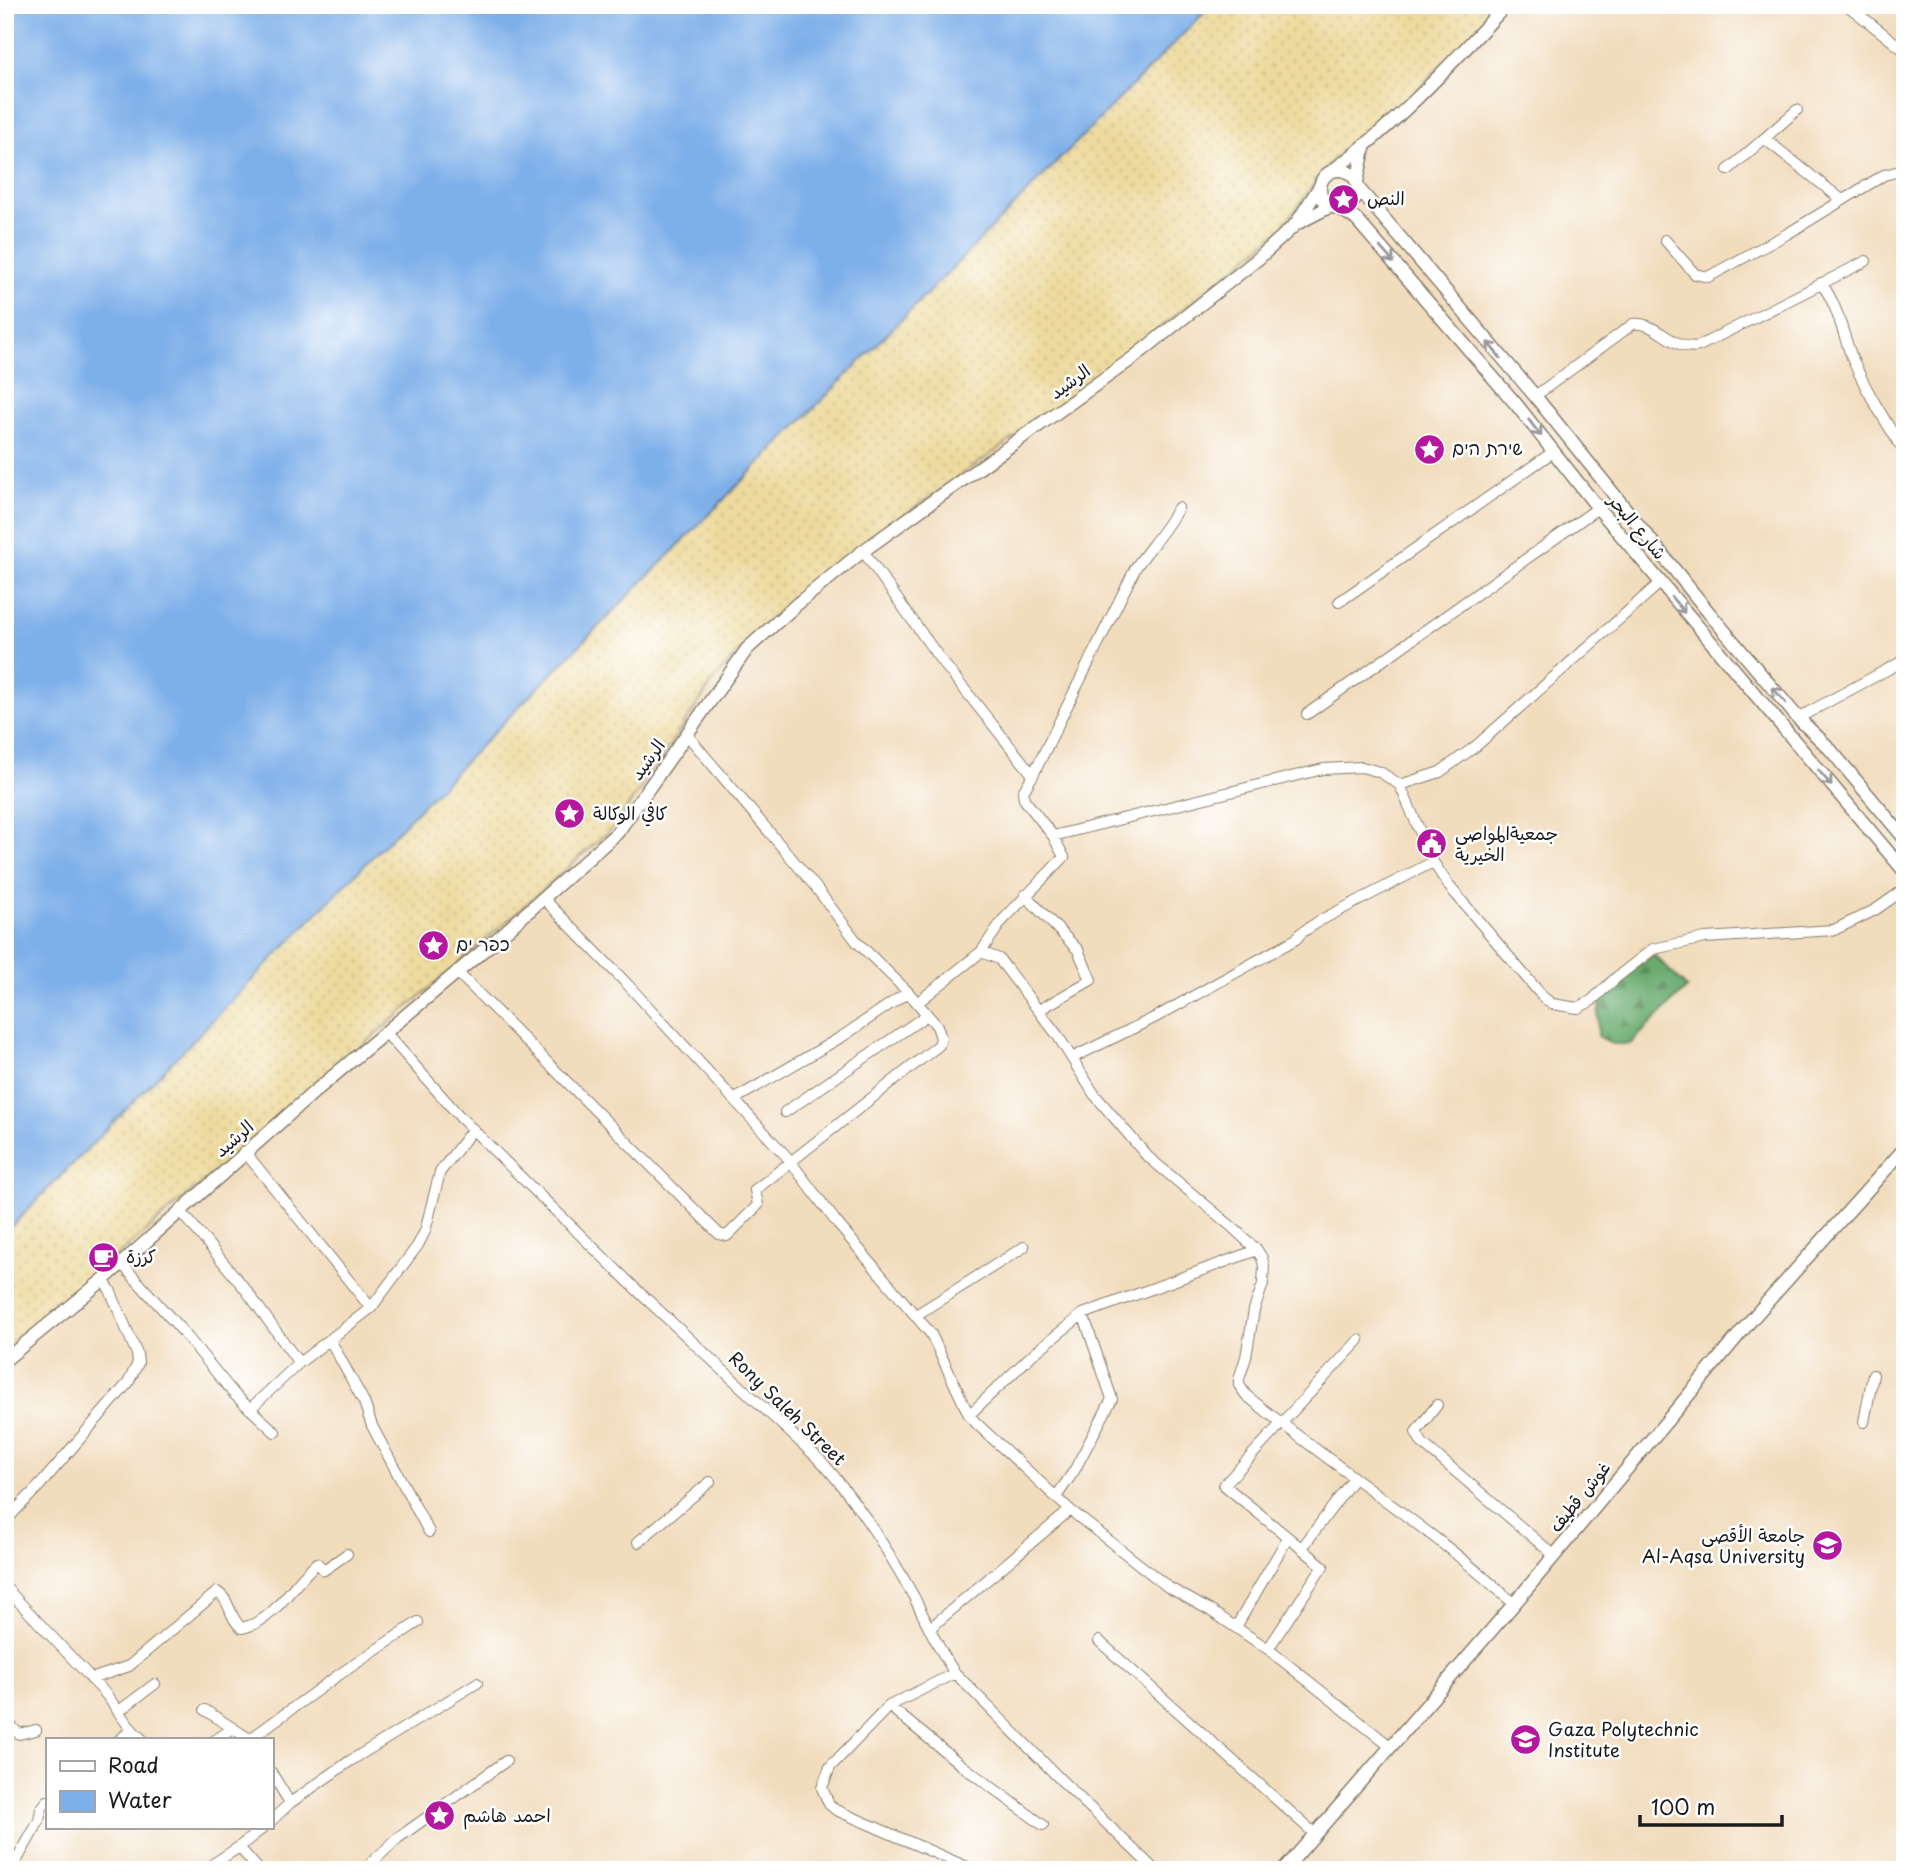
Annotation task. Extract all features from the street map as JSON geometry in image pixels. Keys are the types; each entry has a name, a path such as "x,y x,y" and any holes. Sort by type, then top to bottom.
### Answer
{"main road":[{"path":"1364,148 1355,201 1345,207 1335,207 1322,198 1320,186 1327,174 1364,148 1426,91 1506,5"},
{"path":"1332,171 1350,173 1358,185"},
{"name":"شارع البحر","path":"1358,185 1535,396 1710,614 1798,718 1829,748 1905,839"},
{"name":"الرشيد","path":"5,1360 103,1280 245,1152 617,833 747,649 796,605 863,551 1133,358 1259,258 1296,224 1320,186"},
{"name":"شارع البحر","path":"1335,207 1356,219 1516,404 1598,509 1905,873"},
{"name":"الرشيد","path":"1296,224 1335,207"},
{"name":"غوش قطيف","path":"1284,1870 1555,1556 1752,1319 1905,1147"}],"street":[{"path":"1847,5 1905,51"},
{"path":"1728,170 1797,110"},
{"path":"1765,139 1842,200"},
{"path":"1665,240 1695,274 1708,277 1884,175 1900,171 1905,180"},
{"path":"1535,396 1633,324 1647,325 1667,339 1692,347 1866,261"},
{"path":"1821,282 1839,316 1853,360 1868,392 1905,453"},
{"path":"1339,602 1553,452"},
{"path":"917,1003 981,952 1002,921 1063,857 1053,836 1024,799 1023,792 1136,567 1168,527 1178,508"},
{"path":"1307,715 1494,580 1598,509"},
{"path":"863,551 940,659 1033,775"},
{"path":"1400,785 1440,772 1476,746 1660,583"},
{"path":"1798,718 1905,660"},
{"path":"458,972 719,1234 727,1236 754,1212 758,1205 755,1190 939,1045 941,1038 937,1026 908,992 857,942 830,903 688,736"},
{"path":"1053,836 1323,769 1362,767 1380,772 1400,785 1433,862 1449,886 1543,997 1552,1004 1578,1008 1591,1001 1653,949 1705,938 1834,930 1875,910 1905,889"},
{"path":"1072,1058 1156,1017 1296,939 1321,920 1433,862"},
{"path":"1025,895 1078,950 1091,980 1039,1010"},
{"path":"543,898 735,1099 916,1315 935,1340 969,1415 1070,1510 1168,1587 1268,1649 1391,1747"},
{"path":"981,952 999,959 1039,1010 1094,1094 1147,1156 1257,1250 1262,1258 1264,1273 1239,1385 1246,1395 1486,1578 1514,1604"},
{"path":"735,1099 843,1036 908,992"},
{"path":"785,1112 928,1015"},
{"name":"Rony Saleh Street","path":"386,1033 473,1129 640,1293 823,1463 845,1488 881,1541 941,1653 955,1673 1155,1870"},
{"path":"250,1409 299,1363 371,1308 418,1245 425,1231 440,1172 473,1129"},
{"path":"245,1152 371,1308"},
{"path":"180,1210 246,1290 299,1363"},
{"path":"916,1315 1024,1247"},
{"path":"969,1415 1033,1354 1083,1314 1257,1250"},
{"path":"121,1263 234,1394 275,1432"},
{"path":"7,1516 112,1403 134,1373 138,1363 137,1354 110,1290 103,1280"},
{"path":"1056,1497 1074,1471 1112,1399 1083,1314"},
{"path":"330,1340 429,1532"},
{"path":"1268,1649 1323,1566 1224,1485 1359,1340"},
{"path":"1864,1422 1873,1375"},
{"path":"1437,1405 1416,1432 1422,1443 1555,1556"},
{"path":"1302,1548 1354,1478"},
{"path":"638,1542 710,1482"},
{"path":"929,1629 1070,1510"},
{"path":"1236,1627 1287,1539"},
{"path":"91,1679 129,1667 217,1592 224,1596 236,1624 242,1628 251,1626 272,1613 306,1572 317,1563 324,1570 347,1555"},
{"path":"5,1587 119,1711 130,1731 140,1738"},
{"path":"252,1738 337,1676 418,1622"},
{"path":"1098,1641 1315,1834"},
{"path":"955,1673 890,1706 830,1767 823,1781 823,1795 836,1810 974,1870"},
{"path":"273,1819 290,1803 350,1761 477,1683"},
{"path":"119,1711 155,1684"},
{"path":"890,1706 960,1764 1043,1825"},
{"path":"205,1710 249,1738"},
{"path":"5,1720 19,1734 36,1730"},
{"path":"218,1738 232,1729"},
{"path":"121,1738 130,1731"},
{"path":"364,1870 398,1838 506,1761"},
{"path":"273,1775 290,1803"},
{"path":"12,1870 39,1821 41,1809 46,1802"},
{"path":"204,1870 262,1829"},
{"path":"239,1847 259,1870"}],"green space":[{"path":"1654,955 1687,988 1630,1044 1613,1044 1598,1036 1599,1008 1605,992 1621,977"}],"sand":[{"path":"1185,5 1499,5 1401,107 1359,144 1335,158 1281,230 1062,404 906,514 783,607 754,634 714,680 614,827 5,1352 5,1172"}],"water":[{"path":"5,5 1212,5 503,723 5,1233"}],"place":[{"name":"النص","path":"1344,199"},
{"name":"שירת הים","path":"1429,449"},
{"name":"كافي الوكالة","path":"570,814"},
{"name":"جمعيةالمواصي الخيرية","path":"1432,844"},
{"name":"כפר ים","path":"433,945"},
{"name":"كرزة","path":"103,1257"},
{"name":"جامعة الأقصى Al-Aqsa University","path":"1828,1546"},
{"name":"Gaza Polytechnic Institute","path":"1525,1740"},
{"name":"احمد هاشم","path":"440,1816"}]}
